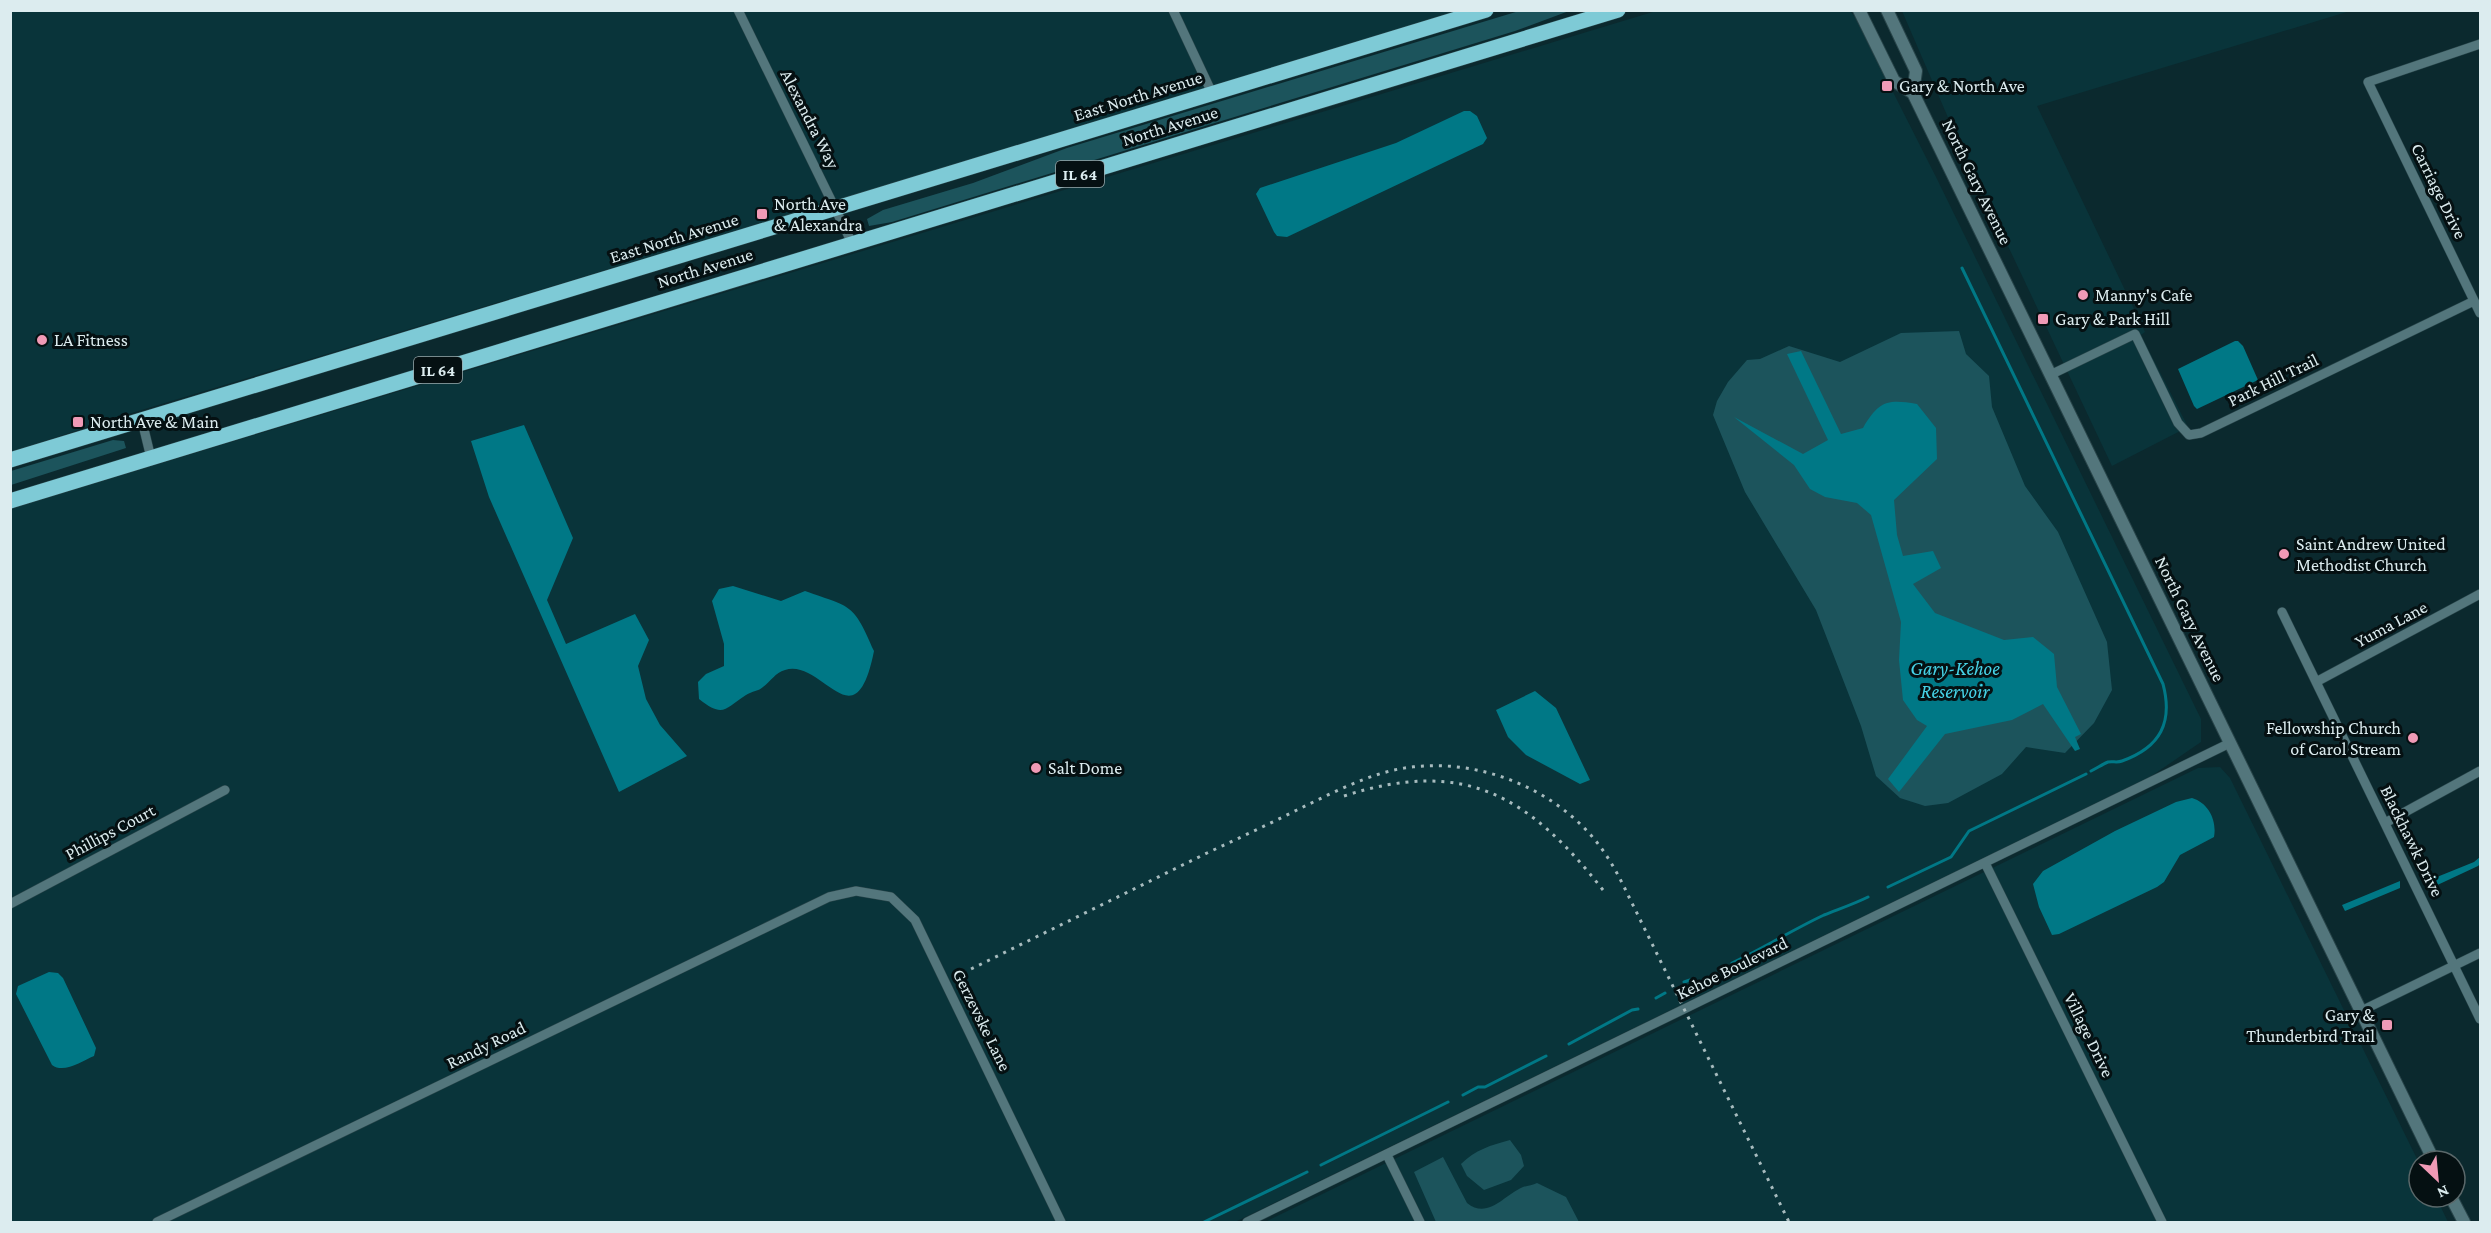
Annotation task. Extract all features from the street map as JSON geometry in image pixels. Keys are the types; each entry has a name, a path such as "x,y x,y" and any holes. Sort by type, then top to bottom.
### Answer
{"main road":[{"name":"East North Avenue","path":"10,460 1486,10"},
{"name":"North Avenue","path":"10,501 1618,10"}],"street":[{"name":"Alexandra Way","path":"738,10 852,243"},
{"path":"1173,10 1212,93"},
{"name":"North Gary Avenue","path":"1859,10 1894,81 1913,93 2428,1149"},
{"name":"North Gary Avenue","path":"1887,10 1916,71 1913,93"},
{"name":"Carriage Drive","path":"2481,44 2368,82 2481,313"},
{"name":"Park Hill Trail","path":"2050,375 2135,334 2178,423 2189,435 2195,434 2211,430 2474,301"},
{"path":"142,421 151,458"},
{"name":"Yuma Lane","path":"2316,682 2481,594"},
{"name":"Blackhawk Drive","path":"2282,612 2481,1019"},
{"name":"Kehoe Boulevard","path":"1247,1222 2230,743"},
{"path":"2385,823 2481,771"},
{"name":"Phillips Court","path":"10,904 225,790"},
{"name":"Village Drive","path":"1985,863 2162,1222"},
{"name":"Gerzevske Lane","path":"829,897 856,891 891,897 915,920 1061,1222"},
{"name":"Randy Road","path":"157,1222 829,897"},
{"path":"2361,1011 2481,953"},
{"path":"1387,1155 1420,1222"}],"shaded area":[{"path":"10,11 1464,11 115,418 11,452"},
{"path":"1519,11 1569,11 1515,31 892,222 869,226 867,219 883,210 973,183 1067,148"},
{"path":"1656,11 1850,11 1855,17 1937,179 2201,719 2201,742 2150,777 1235,1222 11,1222 10,505 66,492"},
{"path":"1902,11 2350,11 2037,106 2145,332 2141,335 2188,427 2112,466 1956,136"},
{"path":"1959,331 1966,354 1989,376 1992,407 2025,486 2058,532 2107,642 2112,690 2094,723 2065,753 2026,747 2002,774 1948,803 1925,806 1900,798 1876,776 1861,726 1816,610 1745,492 1713,415 1717,401 1728,382 1747,360 1760,359 1789,346 1840,362 1901,333"},
{"path":"113,440 124,441 126,448 11,485 11,471"},
{"path":"2220,767 2230,778 2412,1149 2407,1149 2407,1209 2442,1209 2448,1222 1265,1222 2198,768"},
{"path":"1510,1140 1521,1155 1524,1166 1511,1180 1484,1190 1467,1176 1461,1164 1484,1149"},
{"path":"1443,1157 1467,1203 1475,1208 1489,1208 1523,1187 1537,1183 1566,1197 1579,1222 1436,1222 1414,1172"}],"water":[{"path":"1464,111 1470,111 1477,116 1487,138 1483,144 1287,237 1277,236 1274,232 1256,194 1260,188 1396,143"},
{"path":"2235,341 2243,346 2258,380 2197,409 2178,369"},
{"name":"Gary-Kehoe Reservoir","path":"1801,351 1841,434 1863,428 1879,407 1891,402 1917,404 1936,428 1937,459 1894,500 1897,535 1903,556 1933,551 1941,568 1913,584 1935,613 2004,640 2033,637 2054,654 2057,687 2081,734 2075,737 2080,749 2075,751 2043,704 2012,720 1945,734 1899,792 1888,779 1927,726 1917,720 1903,700 1899,660 1901,622 1871,515 1857,503 1825,497 1810,489 1794,465 1734,417 1803,454 1828,440 1787,354"},
{"path":"524,425 573,538 547,600 566,644 635,614 649,640 638,666 646,699 660,725 687,756 619,792 489,497 471,441"},
{"path":"733,586 781,601 805,591 850,609 856,615 874,651 866,679 857,692 848,696 837,692 812,675 799,670 785,670 761,688 724,709 714,709 699,699 698,682 706,674 724,666 724,644 712,601 719,589"},
{"path":"1535,691 1556,708 1590,780 1580,784 1526,755 1508,737 1496,710"},
{"path":"2192,798 2203,804 2210,813 2215,831 2214,837 2180,855 2164,882 2157,887 2059,934 2052,935 2039,907 2033,884 2043,871 2115,831 2176,802"},
{"path":"2480,857 2478,866 2431,888 2427,881 2474,862"},
{"path":"2400,881 2400,888 2345,911 2342,905"},
{"path":"49,972 58,973 63,978 96,1048 94,1056 62,1068 52,1065 16,994 18,986"}],"waterway":[{"path":"1962,268 2163,684 2166,698 2165,721 2155,741 2135,755 2120,762 2108,762 2091,771"},
{"path":"1888,887 1951,857 1969,831 2086,774"},
{"path":"1732,963 1824,915 1868,897"},
{"path":"1684,982 1690,980"},
{"path":"1656,998 1665,993"},
{"path":"1569,1044 1632,1010 1638,1009"},
{"path":"1463,1095 1478,1087 1485,1087 1546,1056"},
{"path":"1321,1165 1448,1102"},
{"path":"1204,1222 1307,1172"}],"railway":[{"path":"963,973 1207,853 1332,793 1369,778 1394,770 1420,766 1473,769 1499,776 1547,798 1569,814 1588,832 1606,855 1625,888 1789,1222"},
{"path":"1344,796 1387,785 1425,781 1460,784 1491,793 1520,809 1548,830 1576,857 1603,890"}],"place":[{"name":"Gary & North Ave","path":"1887,86"},
{"name":"North Ave & Alexandra","path":"762,214"},
{"name":"Manny's Cafe","path":"2083,295"},
{"name":"Gary & Park Hill","path":"2043,319"},
{"name":"LA Fitness","path":"42,340"},
{"name":"North Ave & Main","path":"78,422"},
{"name":"Saint Andrew United Methodist Church","path":"2284,554"},
{"name":"Fellowship Church of Carol Stream","path":"2413,738"},
{"name":"Salt Dome","path":"1036,768"},
{"name":"Gary & Thunderbird Trail","path":"2387,1025"}]}
